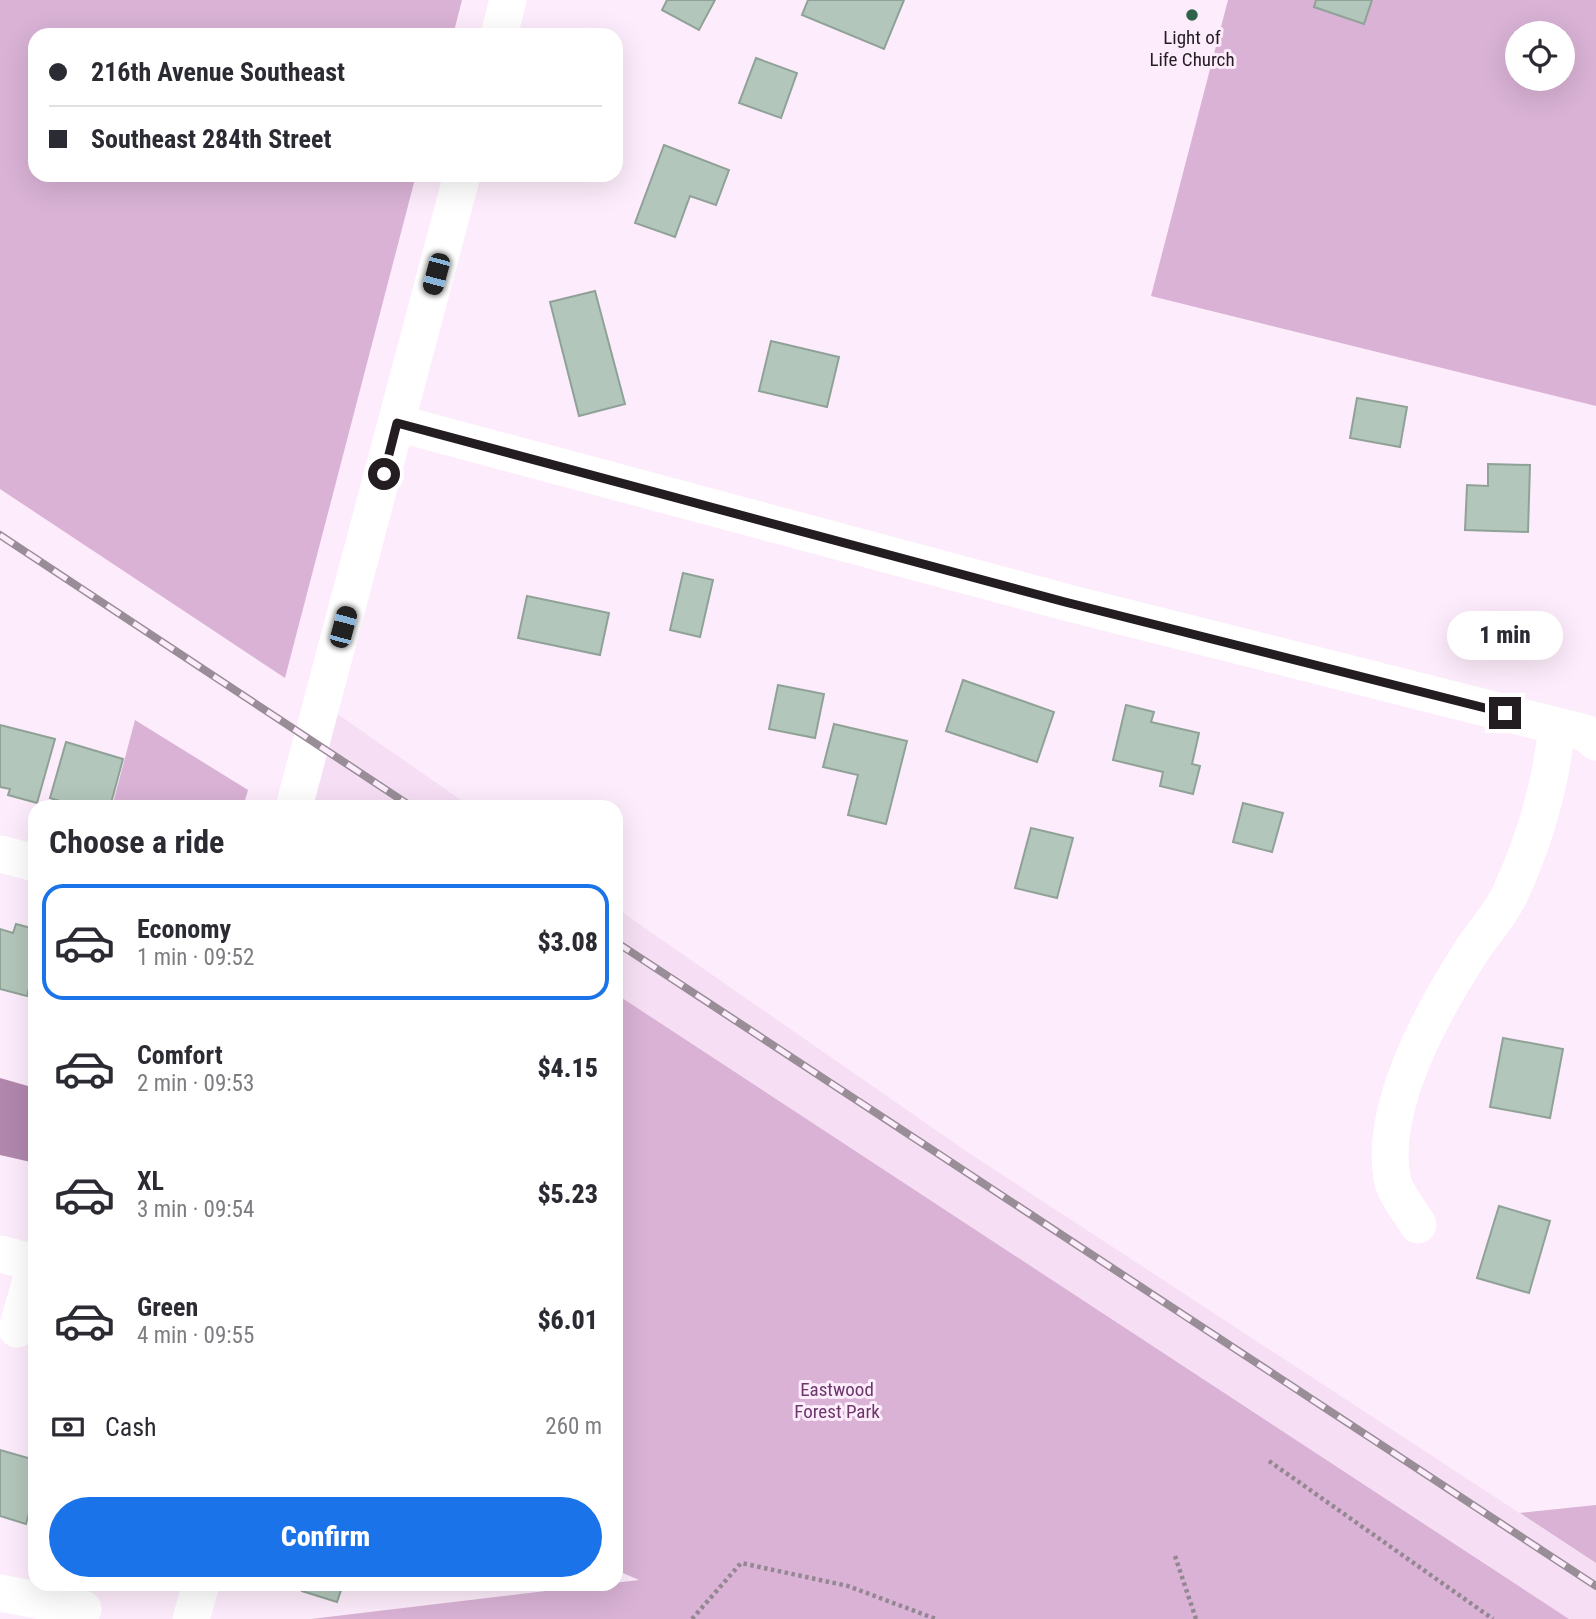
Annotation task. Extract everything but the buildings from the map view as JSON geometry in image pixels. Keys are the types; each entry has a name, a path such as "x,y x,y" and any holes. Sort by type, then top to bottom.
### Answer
{"street":[{"path":"501,28 508,0"},
{"path":"297,800 460,182"},
{"path":"397,423 1065,602 1585,733 1596,742"},
{"path":"1418,1225 1392,1181 1390,1137 1393,1119 1440,1000 1509,897 1535,834 1552,770 1557,726"},
{"path":"0,853 28,861"},
{"path":"0,1254 28,1263"},
{"path":"17,1329 28,1290"},
{"path":"191,1619 199,1591"},
{"path":"0,1593 85,1604"}],"path":[{"path":"1269,1461 1493,1619"},
{"path":"1175,1556 1196,1619"},
{"path":"692,1619 741,1563 848,1586 936,1619"}],"shaded area":[{"path":"323,704 461,800 308,800 298,794"},
{"path":"623,913 969,1153 1596,1563 1596,1619 1569,1619 623,999"},
{"path":"0,1078 28,1086 28,1161 0,1155"}],"green space":[{"path":"0,0 462,0 455,28 28,28 28,182 414,182 285,678 0,489"},
{"path":"1228,0 1596,0 1596,406 1151,296"},
{"path":"135,720 248,790 245,800 114,800"},
{"name":"Eastwood Forest Park","path":"623,999 1569,1619 311,1619 546,1591 623,1591 623,1582 639,1580 623,1573"},
{"path":"1596,1505 1596,1563 1520,1513"}],"railway":[{"path":"0,535 401,800"},
{"path":"623,947 1596,1586"}],"place":[{"name":"Light of Life Church","path":"1192,15"}],"route":[{"path":"384,474 397,423 1065,602 1505,713"}]}
